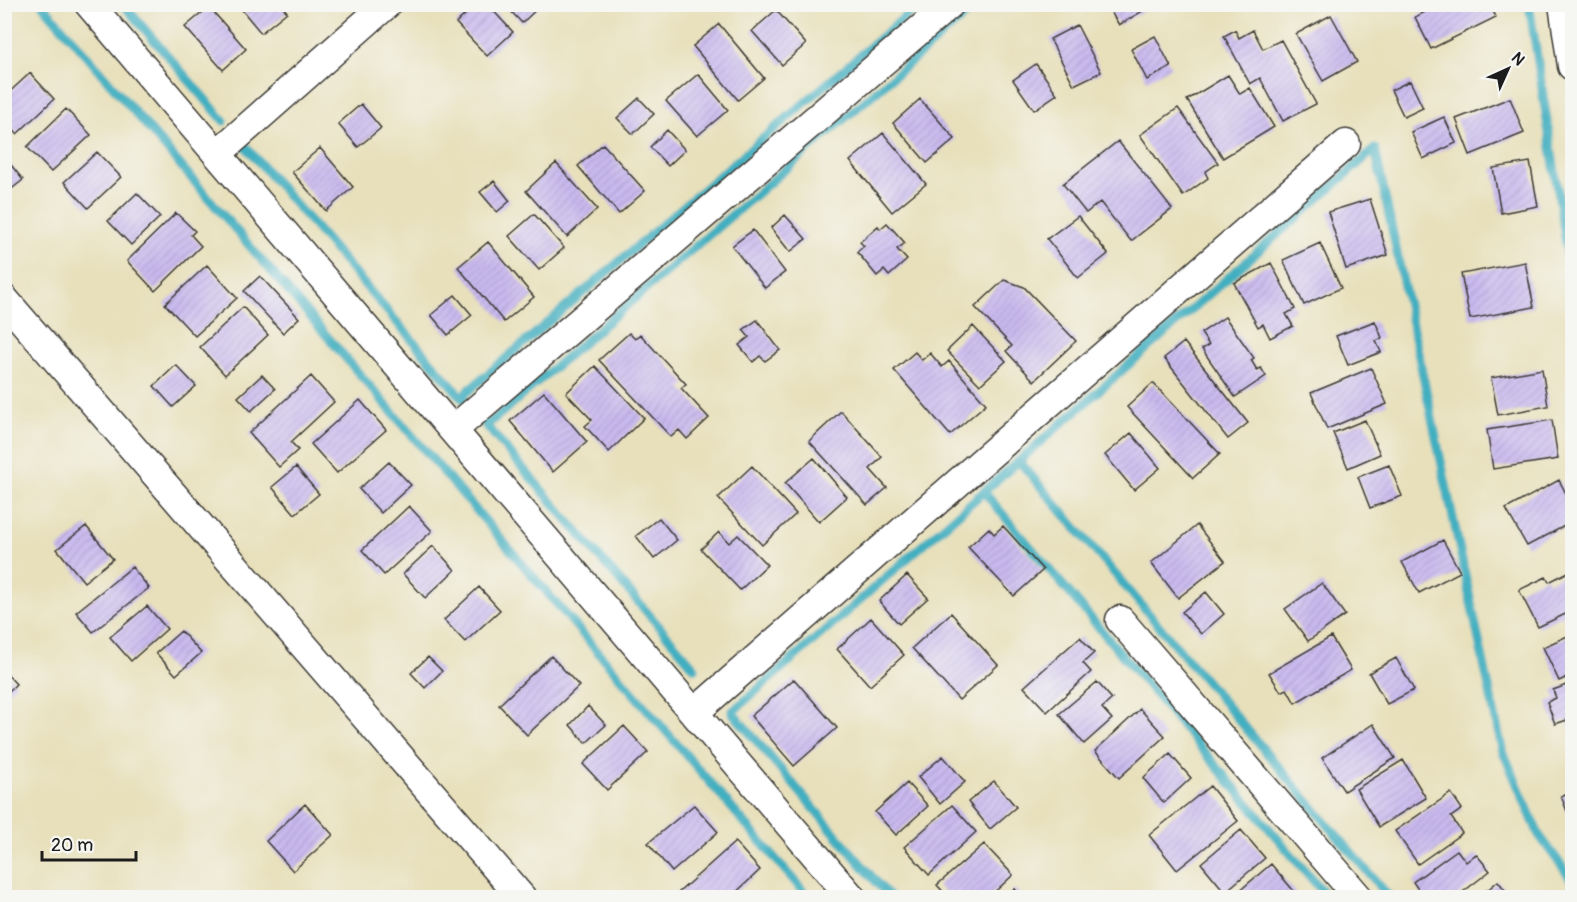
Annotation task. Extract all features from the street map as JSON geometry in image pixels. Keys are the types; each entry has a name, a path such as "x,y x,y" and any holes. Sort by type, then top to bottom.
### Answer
{"street":[{"path":"89,4 852,897"},
{"path":"217,154 387,4"},
{"path":"453,430 950,4"},
{"path":"1563,4 1572,66"},
{"path":"695,712 1346,144"},
{"path":"4,298 522,897"},
{"path":"1120,620 1359,897"}],"building":[{"path":"237,4 280,4 287,12 261,33"},
{"path":"477,4 487,4 513,32 487,56 456,23"},
{"path":"504,4 542,4 522,23"},
{"path":"1106,4 1147,4 1148,8 1119,25"},
{"path":"1441,4 1489,4 1496,17 1431,49 1415,17"},
{"path":"209,7 246,49 223,70 185,27"},
{"path":"776,10 806,44 782,65 752,31"},
{"path":"1331,15 1357,62 1323,81 1296,34"},
{"path":"719,24 764,78 738,100 693,46"},
{"path":"1077,25 1101,72 1074,85 1050,39"},
{"path":"1235,30 1239,38 1253,30 1263,49 1281,40 1316,104 1283,121 1260,78 1250,84 1224,36"},
{"path":"1155,36 1171,67 1147,80 1131,49"},
{"path":"1036,64 1057,94 1034,110 1013,80"},
{"path":"30,73 54,99 17,134 4,120 4,97"},
{"path":"698,74 728,110 697,136 666,101"},
{"path":"1228,75 1240,94 1250,88 1274,127 1223,158 1187,100"},
{"path":"1410,81 1423,108 1404,117 1391,90"},
{"path":"639,98 654,114 633,134 617,118"},
{"path":"1510,98 1524,133 1470,155 1456,119"},
{"path":"920,99 955,139 927,163 893,123"},
{"path":"361,104 381,128 358,147 338,124"},
{"path":"1178,108 1218,163 1205,172 1208,178 1183,196 1140,135"},
{"path":"66,109 91,135 51,172 27,147"},
{"path":"1444,117 1456,143 1423,159 1411,132"},
{"path":"667,130 685,150 668,166 650,147"},
{"path":"883,133 926,184 892,212 850,161"},
{"path":"1118,141 1172,209 1131,241 1100,202 1086,213 1063,184"},
{"path":"603,144 645,191 619,214 578,166"},
{"path":"320,148 353,187 326,211 292,172"},
{"path":"97,152 121,177 88,208 64,182"},
{"path":"1530,162 1538,206 1501,213 1493,168"},
{"path":"556,163 597,209 567,237 526,191"},
{"path":"11,165 23,180 4,195 4,170"},
{"path":"494,181 510,201 497,212 480,192"},
{"path":"137,193 160,217 131,245 108,221"},
{"path":"1370,199 1388,255 1346,269 1328,212"},
{"path":"176,213 195,231 191,235 201,246 155,291 127,261"},
{"path":"534,214 564,248 539,270 509,236"},
{"path":"785,215 806,239 790,252 771,228"},
{"path":"1078,216 1108,254 1078,278 1047,239"},
{"path":"887,223 905,243 897,249 907,260 889,276 884,270 877,276 857,252 864,246 860,242 878,226 880,229"},
{"path":"753,230 785,272 765,288 732,246"},
{"path":"488,242 534,297 504,322 458,267"},
{"path":"1320,243 1341,288 1304,305 1283,260"},
{"path":"1525,262 1534,307 1470,319 1461,274"},
{"path":"1271,263 1295,309 1286,314 1293,326 1270,338 1263,324 1258,327 1234,283"},
{"path":"207,265 237,298 195,336 165,304"},
{"path":"260,276 299,318 283,333 244,291"},
{"path":"1004,280 1024,287 1076,341 1034,381 1006,351 1012,346 975,307"},
{"path":"455,295 472,315 448,335 431,315"},
{"path":"243,307 268,335 225,375 200,347"},
{"path":"1225,317 1254,358 1251,360 1257,370 1261,368 1266,376 1235,397 1202,349 1209,345 1201,333"},
{"path":"757,320 780,350 765,361 760,356 753,362 739,345 749,337 743,330"},
{"path":"1375,321 1382,338 1376,341 1381,352 1348,365 1336,336"},
{"path":"973,326 1006,361 980,385 947,351"},
{"path":"629,333 635,339 640,334 686,384 681,388 709,418 687,439 679,430 671,437 599,360"},
{"path":"1184,342 1248,423 1228,439 1164,358"},
{"path":"915,352 922,360 930,353 942,367 949,361 986,404 950,435 894,370"},
{"path":"176,365 196,386 173,407 154,386"},
{"path":"595,366 644,418 609,452 585,426 592,420 566,393"},
{"path":"1371,368 1387,404 1327,429 1311,393"},
{"path":"1542,369 1548,406 1498,415 1491,378"},
{"path":"262,375 275,389 251,411 238,397"},
{"path":"311,376 334,402 291,442 298,450 279,467 249,433"},
{"path":"1153,383 1220,454 1193,478 1127,407"},
{"path":"544,392 587,442 553,472 510,421"},
{"path":"360,400 386,430 337,473 311,444"},
{"path":"841,411 882,457 870,469 887,488 867,505 809,441"},
{"path":"1365,420 1380,454 1348,468 1333,433"},
{"path":"1552,420 1558,459 1493,469 1487,430"},
{"path":"1131,433 1160,468 1134,490 1105,455"},
{"path":"814,458 847,497 819,522 785,483"},
{"path":"389,462 411,485 381,513 359,489"},
{"path":"1389,465 1402,496 1370,508 1358,477"},
{"path":"752,466 796,514 762,545 718,498"},
{"path":"296,467 319,494 295,514 272,487"},
{"path":"1559,480 1572,505 1572,522 1527,546 1506,509"},
{"path":"409,506 432,531 384,575 362,550"},
{"path":"659,518 677,540 654,559 636,536"},
{"path":"1197,525 1225,561 1178,598 1151,563"},
{"path":"86,526 113,559 84,582 57,549"},
{"path":"1003,526 1043,570 1014,596 968,547 989,528 994,534"},
{"path":"719,532 729,543 738,535 767,565 740,590 701,549"},
{"path":"1443,540 1460,572 1419,593 1402,562"},
{"path":"433,546 455,570 425,598 403,574"},
{"path":"132,567 149,588 93,632 76,612"},
{"path":"1572,570 1572,611 1538,627 1519,590 1546,577 1549,582"},
{"path":"907,575 928,598 899,624 879,601"},
{"path":"1322,583 1345,615 1308,641 1285,609"},
{"path":"479,587 500,610 465,642 444,620"},
{"path":"1206,592 1224,614 1201,634 1182,612"},
{"path":"147,606 167,629 131,661 110,637"},
{"path":"951,613 998,665 959,700 912,648"},
{"path":"871,618 904,655 870,686 837,649"},
{"path":"181,631 201,653 176,675 156,653"},
{"path":"1572,634 1572,675 1559,681 1543,647"},
{"path":"1080,637 1094,653 1083,663 1091,672 1047,712 1024,687"},
{"path":"1331,637 1351,670 1295,703 1287,689 1281,692 1269,673"},
{"path":"551,656 579,686 527,735 499,705"},
{"path":"428,657 442,671 425,688 411,673"},
{"path":"1396,658 1414,690 1387,704 1369,673"},
{"path":"5,672 16,684 5,695"},
{"path":"794,679 837,728 794,766 751,716"},
{"path":"1097,682 1112,699 1102,708 1112,719 1084,744 1059,714"},
{"path":"1572,683 1572,727 1570,728 1567,720 1555,724 1547,702 1556,698 1553,690"},
{"path":"588,706 606,725 586,743 570,725"},
{"path":"1140,709 1165,736 1119,778 1095,751"},
{"path":"1373,724 1395,758 1344,791 1322,758"},
{"path":"624,726 648,752 607,790 583,764"},
{"path":"1170,754 1191,778 1164,803 1143,778"},
{"path":"943,756 965,782 940,804 918,777"},
{"path":"1403,760 1426,798 1379,827 1356,789"},
{"path":"994,781 1016,807 990,829 968,802"},
{"path":"907,783 928,806 896,835 875,812"},
{"path":"1210,786 1238,821 1177,870 1149,835"},
{"path":"1572,791 1572,824 1561,796"},
{"path":"1451,793 1462,809 1451,817 1462,833 1418,864 1395,831"},
{"path":"305,804 333,835 293,871 266,841"},
{"path":"694,805 718,832 672,872 648,843"},
{"path":"952,805 976,832 929,875 904,847"},
{"path":"1241,830 1265,858 1225,892 1201,863"},
{"path":"735,842 760,870 730,898 684,898 679,892"},
{"path":"984,844 1013,875 988,898 949,898 937,885"},
{"path":"1457,850 1466,862 1476,854 1490,871 1455,898 1424,898 1413,882"},
{"path":"1271,864 1298,896 1296,898 1231,898"},
{"path":"1498,881 1511,898 1478,898"},
{"path":"1015,889 1022,898 1006,898"}],"waterway":[{"path":"42,4 809,898"},
{"path":"123,4 224,121"},
{"path":"461,397 920,4"},
{"path":"486,426 978,4"},
{"path":"1529,4 1572,282"},
{"path":"246,147 463,399"},
{"path":"890,898 732,712 1375,149 1502,749 1539,835 1572,880"},
{"path":"483,422 695,668"},
{"path":"1019,461 1390,898"},
{"path":"984,492 1328,898"}]}
